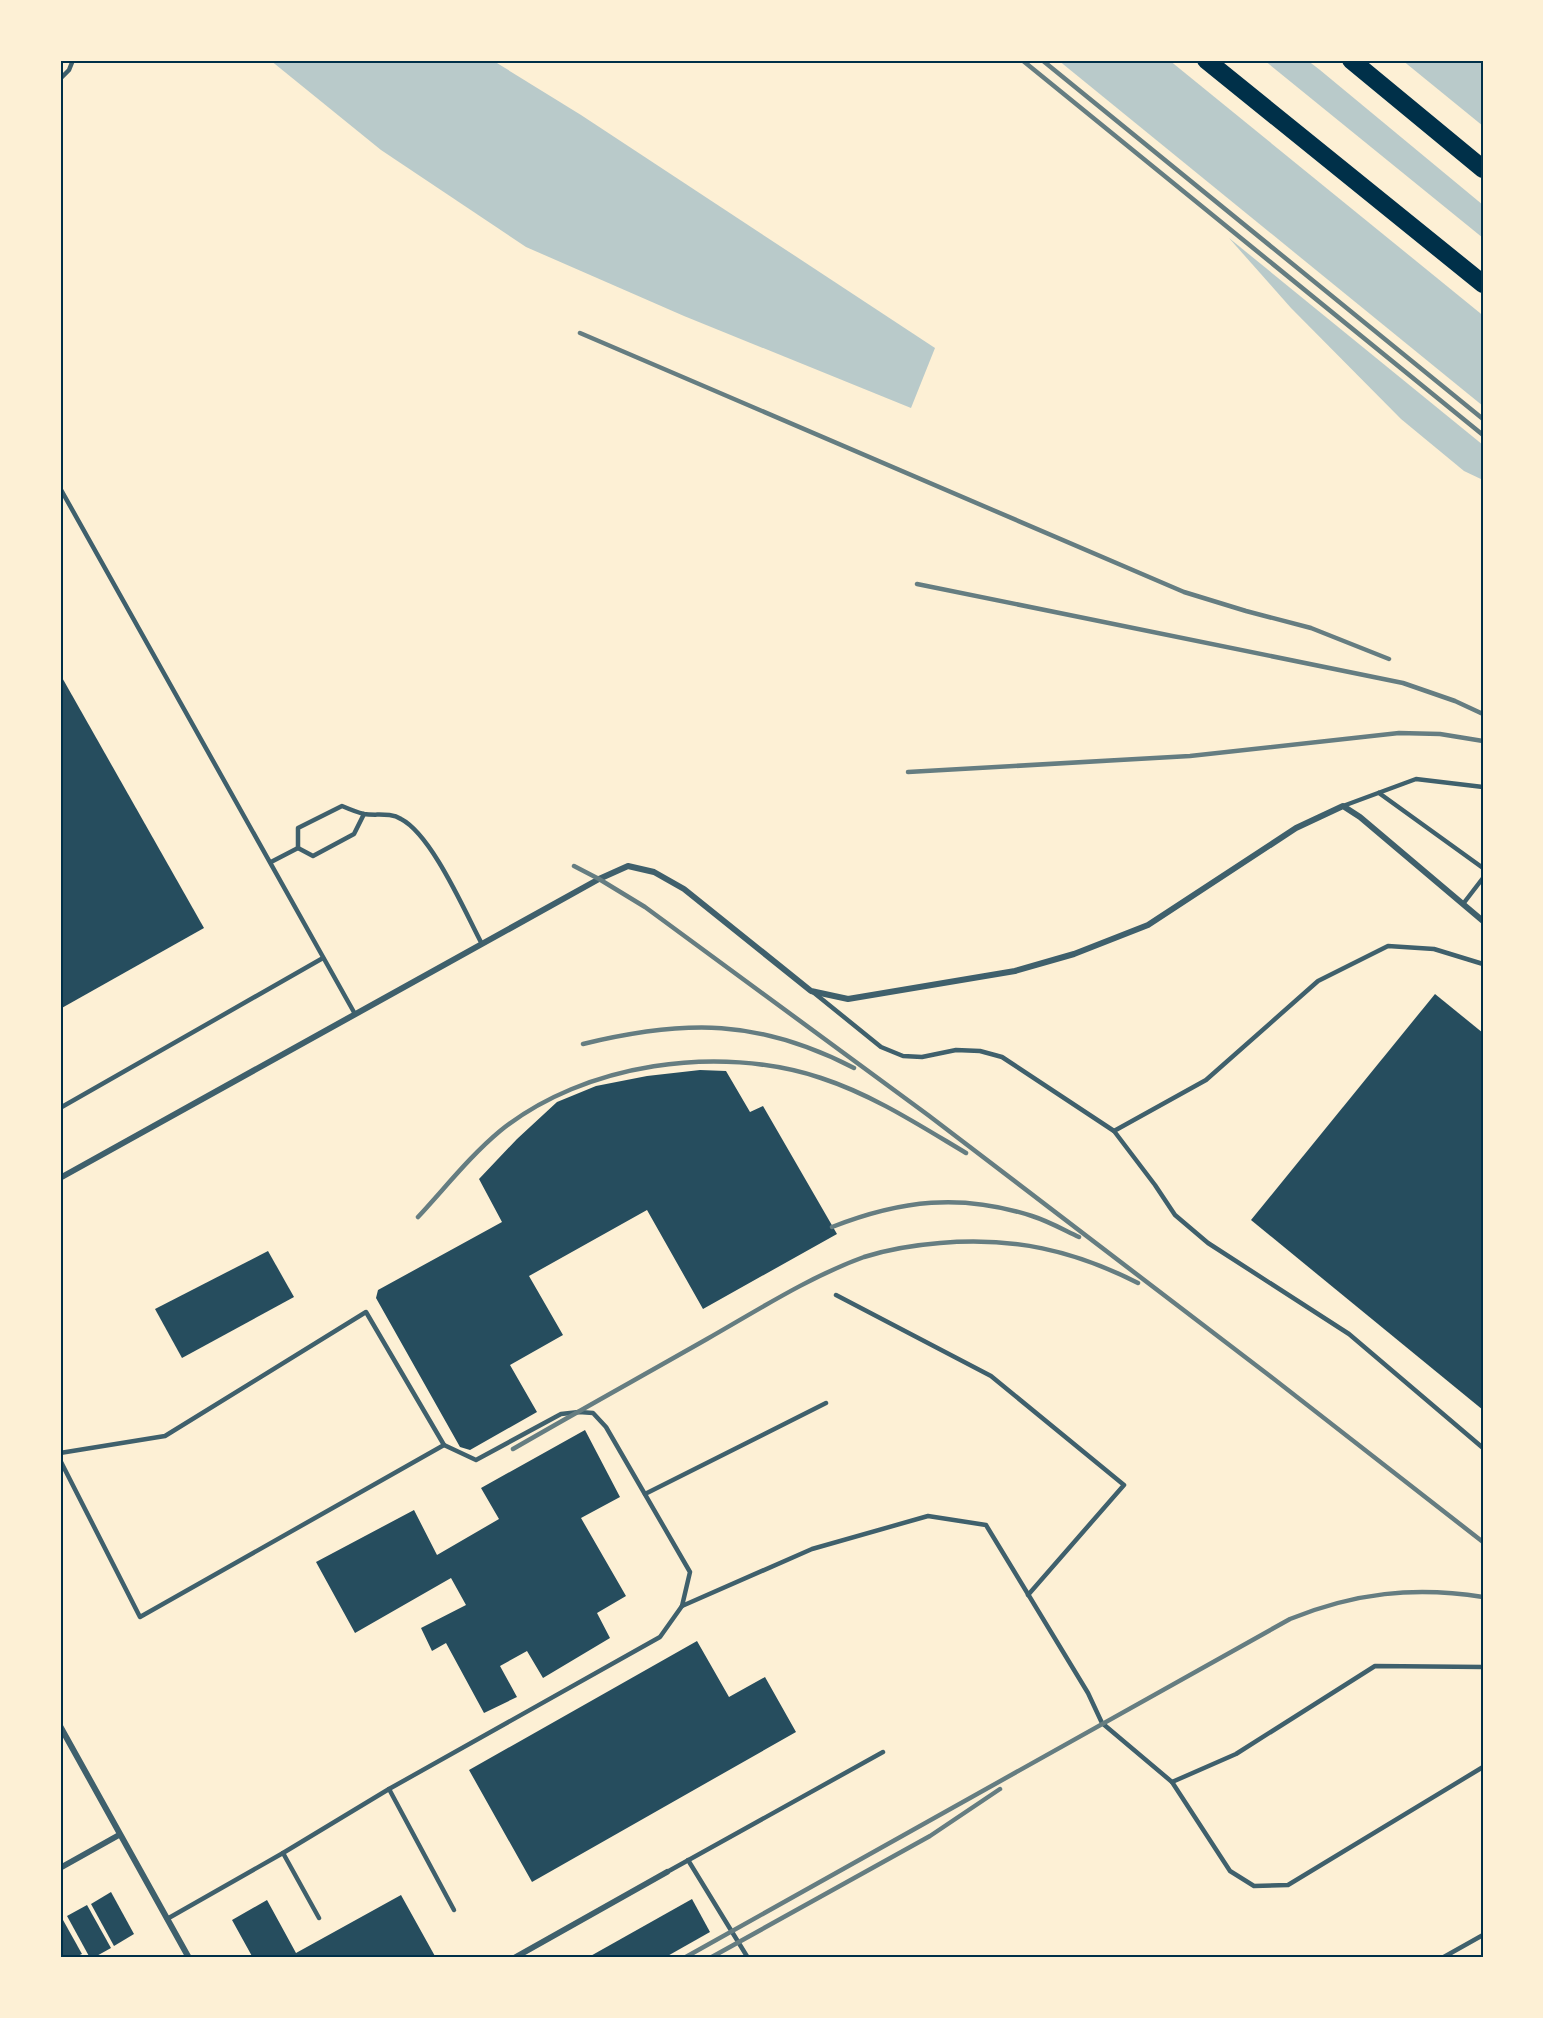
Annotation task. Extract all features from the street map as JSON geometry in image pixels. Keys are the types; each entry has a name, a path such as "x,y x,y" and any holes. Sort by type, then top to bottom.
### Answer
{"highway":[{"path":"1206,60 1483,284"},
{"path":"1351,60 1483,169"}],"street":[{"path":"60,1178 599,879 627,866 654,872 684,889 811,991 848,999 1015,971 1074,954 1148,924 1296,828 1343,806 1360,817 1483,921"},
{"path":"60,1726 189,1958"},
{"path":"60,1868 119,1835"},
{"path":"513,1958 667,1872"}],"lane":[{"path":"60,79 69,70 73,60"},
{"path":"60,488 354,1014"},
{"path":"1343,806 1416,779 1483,787"},
{"path":"1379,793 1483,868"},
{"path":"298,848 298,828 342,806 364,814 401,818 417,832 430,849 482,944"},
{"path":"298,848 313,856 354,834 364,814"},
{"path":"271,862 298,848"},
{"path":"1462,904 1483,878"},
{"path":"1114,1131 1206,1080 1318,981 1388,946 1434,949 1483,964"},
{"path":"60,1108 323,958"},
{"path":"811,991 881,1047 903,1056 922,1057 956,1050 980,1051 1002,1056 1114,1131 1175,1215 1208,1243 1349,1334 1483,1448"},
{"path":"836,1295 991,1376 1124,1485 1028,1594"},
{"path":"60,1453 165,1436 366,1312 444,1445 476,1460 561,1414 593,1413 606,1427 690,1572 682,1606 660,1638 389,1789 167,1919"},
{"path":"645,1494 826,1402"},
{"path":"60,1460 141,1617 444,1445"},
{"path":"682,1606 812,1549 928,1516 986,1525 1088,1693 1102,1723 1172,1782 1230,1871 1254,1886 1288,1885 1483,1767"},
{"path":"1172,1782 1236,1754 1375,1666 1483,1667"},
{"path":"667,1872 883,1752"},
{"path":"389,1789 454,1910"},
{"path":"283,1853 319,1918"},
{"path":"688,1860 748,1958"},
{"path":"1442,1958 1483,1935"}],"shaded area":[{"path":"270,60 492,60 581,115 935,348 911,408 684,316 526,247 381,150"},
{"path":"1058,60 1169,60 1480,313 1483,316 1483,406"},
{"path":"1264,60 1307,60 1320,70 1483,205 1483,238"},
{"path":"1402,60 1483,60 1483,126"},
{"path":"1229,238 1483,445 1483,480 1464,471 1401,419 1291,308"}],"building":[{"path":"60,674 204,928 60,1009"},
{"path":"1435,994 1483,1033 1483,1410 1251,1220"},
{"path":"700,1070 726,1071 750,1112 763,1106 837,1234 703,1309 647,1210 529,1276 563,1335 510,1365 537,1412 470,1450 460,1447 376,1298 378,1290 502,1222 479,1179 557,1102 596,1086 647,1076"},
{"path":"268,1251 294,1297 182,1358 155,1309"},
{"path":"585,1430 620,1497 581,1518 626,1596 597,1613 610,1638 543,1678 527,1651 500,1666 517,1697 484,1713 446,1643 432,1651 421,1628 466,1605 451,1578 355,1633 316,1562 414,1510 437,1555 499,1519 481,1488"},
{"path":"697,1641 729,1697 765,1677 796,1732 532,1882 469,1770"},
{"path":"111,1892 134,1934 114,1946 91,1904"},
{"path":"401,1895 436,1958 253,1958 232,1920 267,1900 296,1953"},
{"path":"692,1899 710,1932 664,1958 587,1958"},
{"path":"87,1905 111,1948 93,1958 90,1958 67,1916"},
{"path":"63,1920 82,1954 73,1958 60,1958 60,1922"}],"railway":[{"path":"1022,60 1483,435"},
{"path":"1042,60 1483,419"},
{"path":"580,333 1184,592 1311,628 1389,659"},
{"path":"917,584 1403,683 1455,701 1483,714"},
{"path":"908,772 1190,756 1399,733 1440,734 1483,741"},
{"path":"574,866 645,907 928,1115 1483,1542"},
{"path":"583,1044 655,1030 722,1028 754,1032 786,1040 854,1068"},
{"path":"418,1217 489,1141 534,1108 571,1089 612,1075 654,1066 697,1062 740,1062 781,1068 821,1078 877,1102 966,1153"},
{"path":"832,1227 882,1211 931,1203 956,1202 981,1204 1032,1216 1079,1237"},
{"path":"513,1449 784,1295 823,1274 873,1254 940,1243 1018,1244 1066,1254 1138,1283"},
{"path":"684,1958 1290,1619 1337,1603 1385,1594 1433,1592 1483,1597"},
{"path":"710,1958 930,1836 1000,1789"}]}
